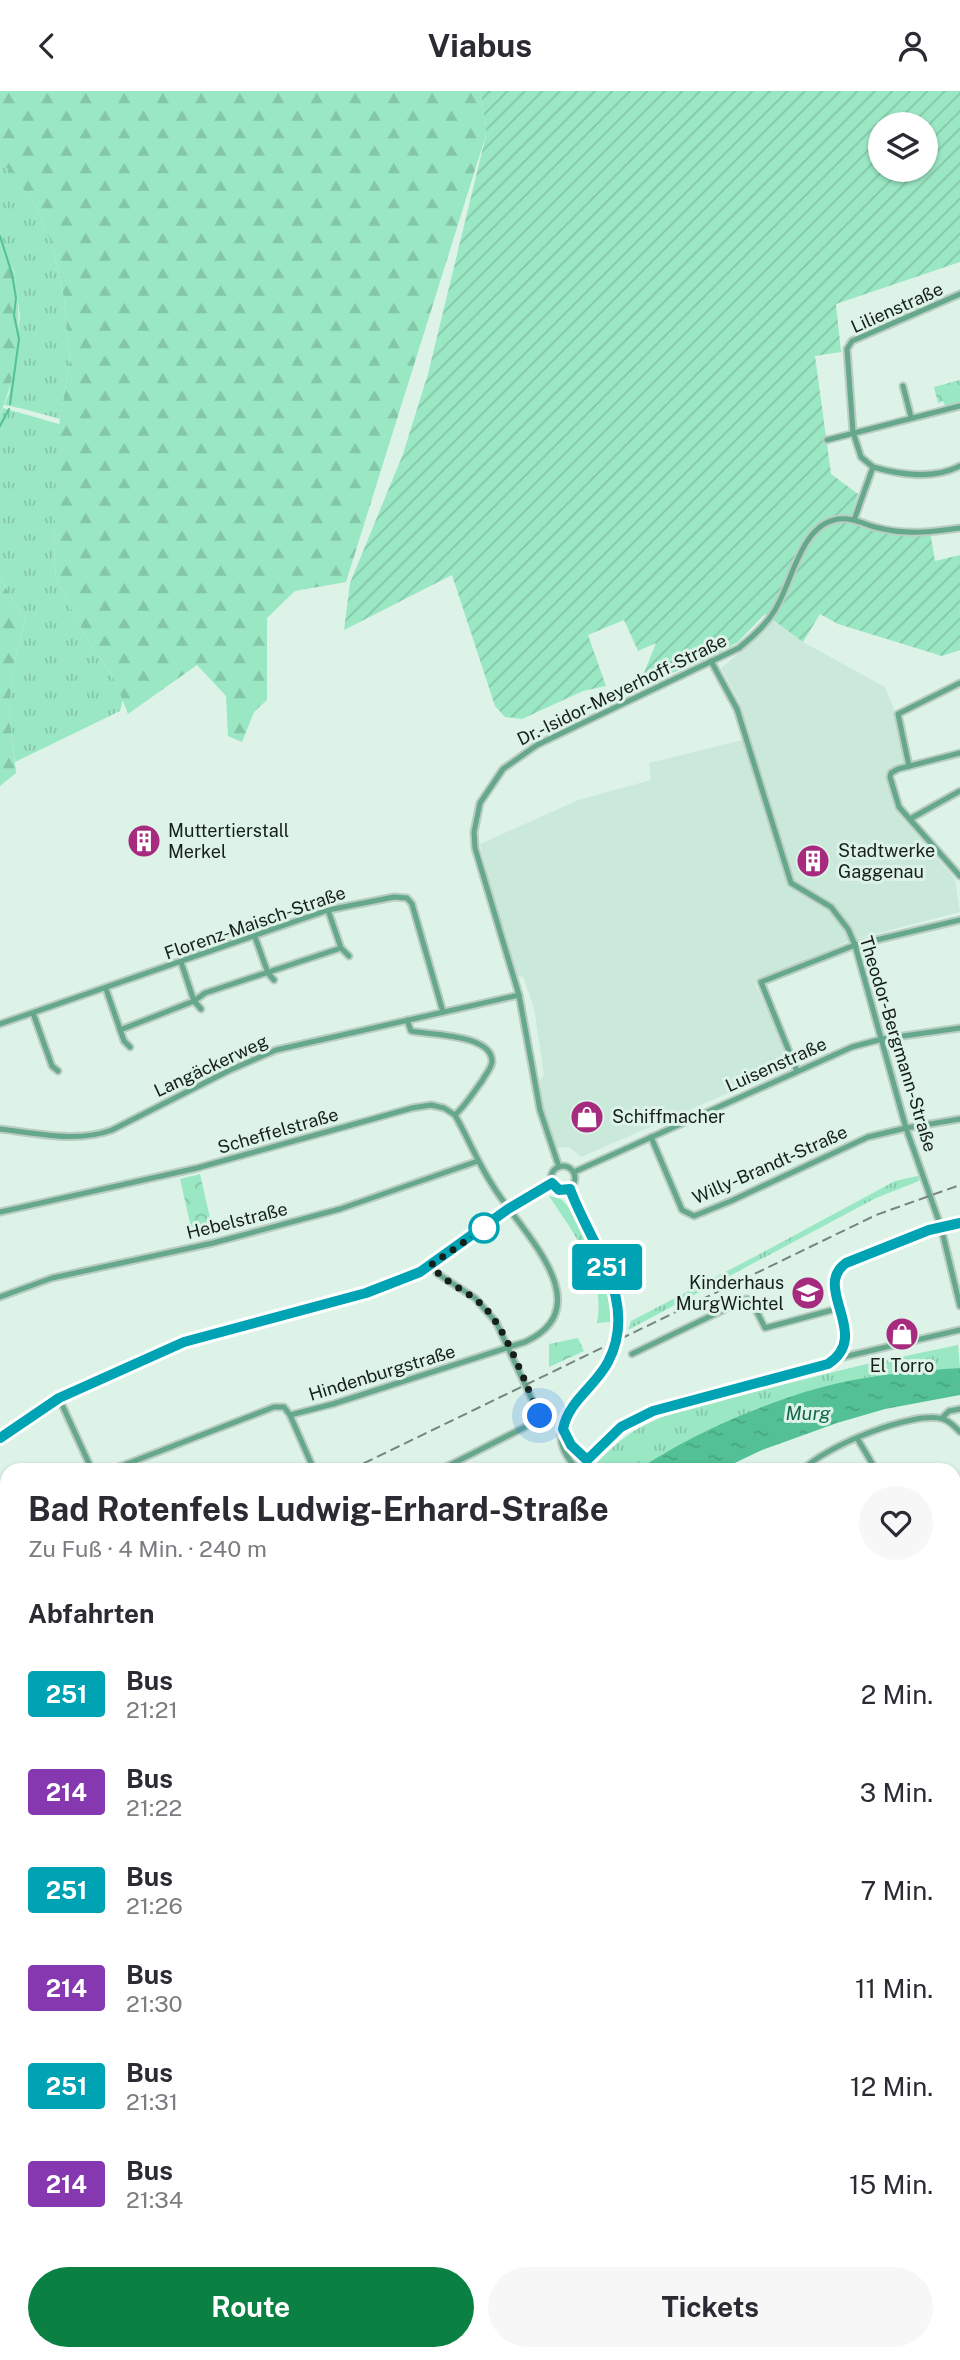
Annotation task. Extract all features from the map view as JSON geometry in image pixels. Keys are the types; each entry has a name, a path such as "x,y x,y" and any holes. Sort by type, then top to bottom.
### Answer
{"street":[{"name":"Lilienstraße","path":"853,432 847,349 852,341 960,294"},
{"path":"903,386 911,417"},
{"path":"827,440 960,406"},
{"path":"853,432 861,457 873,467 901,474 921,475 960,466"},
{"path":"873,467 854,520 880,529 905,531 936,532 960,528"},
{"name":"Dr.-Isidor-Meyerhoff-Straße","path":"559,1167 537,1101 519,995 475,848 477,813 483,796 503,769 537,745 739,647 774,613 806,542 816,529 828,521 854,520"},
{"name":"Theodor-Bergmann-Straße","path":"711,661 737,709 791,883 831,907 848,929 855,945 906,1128 941,1227 960,1306"},
{"path":"909,767 898,714 960,683"},
{"path":"960,753 891,773 891,785 896,800 960,876"},
{"path":"910,819 960,791"},
{"name":"Florenz-Maisch-Straße","path":"0,1024 328,910 394,897 407,898 412,904 443,1013"},
{"path":"328,910 341,949 349,956"},
{"path":"797,1071 761,982 855,945 960,920"},
{"path":"255,937 268,973 274,980"},
{"path":"120,1030 194,1001 205,993 341,949"},
{"path":"181,962 194,1001 201,1009"},
{"path":"106,989 124,1041 130,1047"},
{"name":"Langäckerweg","path":"0,1129 74,1137 96,1136 276,1050 519,995"},
{"path":"33,1013 52,1066 58,1071"},
{"path":"408,1020 411,1031 473,1040 486,1048 491,1055 492,1064 488,1072 455,1115 478,1161 508,1209"},
{"name":"Luisenstraße","path":"574,1172 852,1047 882,1039 960,1028"},
{"name":"Scheffelstraße","path":"0,1212 197,1168 412,1108 431,1105 444,1108 455,1115"},
{"path":"906,1128 960,1119"},
{"name":"Willy-Brandt-Straße","path":"650,1137 682,1210 694,1216 868,1137 906,1128"},
{"name":"Hebelstraße","path":"0,1297 52,1279 213,1243 340,1209 478,1161"},
{"path":"559,1167 568,1167 574,1172 576,1181 570,1189 559,1190 552,1183 552,1173 559,1167"},
{"path":"0,1438 59,1398 184,1342 387,1286 431,1265 508,1209 552,1183"},
{"path":"570,1189 610,1274 618,1316 617,1336 608,1362 598,1377 573,1403 563,1429 563,1451 572,1463"},
{"name":"Hindenburgstraße","path":"129,1463 274,1407 285,1407 290,1415 333,1404 530,1340 554,1315 558,1294 556,1279 508,1209"},
{"path":"839,1358 846,1343 835,1281 839,1268 929,1230 960,1223"},
{"path":"431,1265 438,1274 475,1298 496,1322 540,1416 538,1422 454,1463"},
{"path":"632,1354 746,1299 751,1300 765,1328 840,1308"},
{"path":"584,1463 621,1427 653,1411 819,1368 839,1358 960,1330"},
{"path":"59,1398 89,1463"},
{"path":"942,1418 949,1411 960,1409"},
{"path":"290,1415 311,1463"},
{"path":"812,1463 829,1450 907,1420 942,1418 952,1423 960,1432"},
{"path":"563,1429 571,1445 587,1460"},
{"path":"857,1438 872,1463"}],"shaded area":[{"path":"773,620 803,642 885,687 896,714 906,763 887,771 893,797 900,815 955,879 960,912 849,941 755,983 793,1065 581,1157 569,1147 556,1148 543,1109 540,1080 544,1075 534,1008 523,977 518,976 492,900 480,844 578,800 651,780 649,763 751,738 739,701 721,668 762,634"}],"green space":[{"path":"0,91 481,91 486,135 346,582 295,591 267,618 267,700 254,712 242,742 228,736 226,696 197,665 128,714 114,678 88,641 56,579 54,549 57,437 70,360 64,298 53,247 35,204 3,163 0,164"},
{"path":"481,91 960,91 960,262 836,304 841,352 815,356 831,474 858,494 851,516 880,526 930,531 935,561 960,555 960,650 942,656 838,624 820,614 803,642 765,614 738,642 638,688 656,643 638,651 624,620 588,635 606,686 583,691 522,719 505,717 495,706 452,575 344,630 350,583 403,454 428,374 486,135"},
{"path":"3,162 35,204 53,247 64,298 70,360 60,419 4,405 9,394 20,317 14,270 0,243 0,164"},
{"path":"0,243 14,273 18,326 15,363 0,414"},
{"path":"960,380 960,402 945,406 943,401 938,403 934,387"},
{"path":"3,408 59,424 54,549 56,579 88,641 114,678 123,699 120,711 15,762 9,712 13,669 25,619 0,578 0,414"},
{"path":"0,578 25,619 13,669 9,712 16,773 0,786"},
{"path":"200,1174 213,1231 193,1236 180,1179"},
{"path":"918,1176 919,1181 876,1198 628,1330 631,1321 895,1181"},
{"path":"549,1196 561,1199 566,1204 590,1245 607,1291 610,1322 597,1323 597,1288 586,1255"},
{"path":"578,1338 584,1351 549,1367 549,1344"},
{"path":"958,1345 960,1368 882,1376 832,1386 758,1410 666,1452 650,1463 598,1463 630,1434 678,1411 862,1365"}],"water":[{"name":"Murg","path":"960,1368 960,1395 885,1409 837,1423 762,1450 735,1463 649,1463 715,1427 774,1402 833,1384 909,1372"}],"waterway":[{"path":"0,236 12,274 16,298 14,315 19,339 10,404"},
{"path":"0,426 9,409"}],"railway":[{"path":"364,1463 876,1215 960,1185"}],"bus line":[{"name":"251","path":"0,1438 59,1398 184,1342 366,1293 420,1272 508,1209 552,1183 559,1190 570,1189 610,1274 617,1302 617,1336 613,1351 598,1377 573,1403 564,1421 563,1429 571,1445 587,1460 621,1427 653,1411 683,1401 819,1368 839,1358 846,1343 835,1289 839,1268 929,1230 960,1223"}],"place":[{"name":"Muttertierstall Merkel","path":"144,841"},
{"name":"Stadtwerke Gaggenau","path":"813,861"},
{"name":"Schiffmacher","path":"587,1117"},
{"name":"Kinderhaus MurgWichtel","path":"808,1293"},
{"name":"El Torro","path":"902,1334"}],"route":[{"path":"484,1228 431,1265 438,1274 475,1298 496,1322 540,1416"}]}
